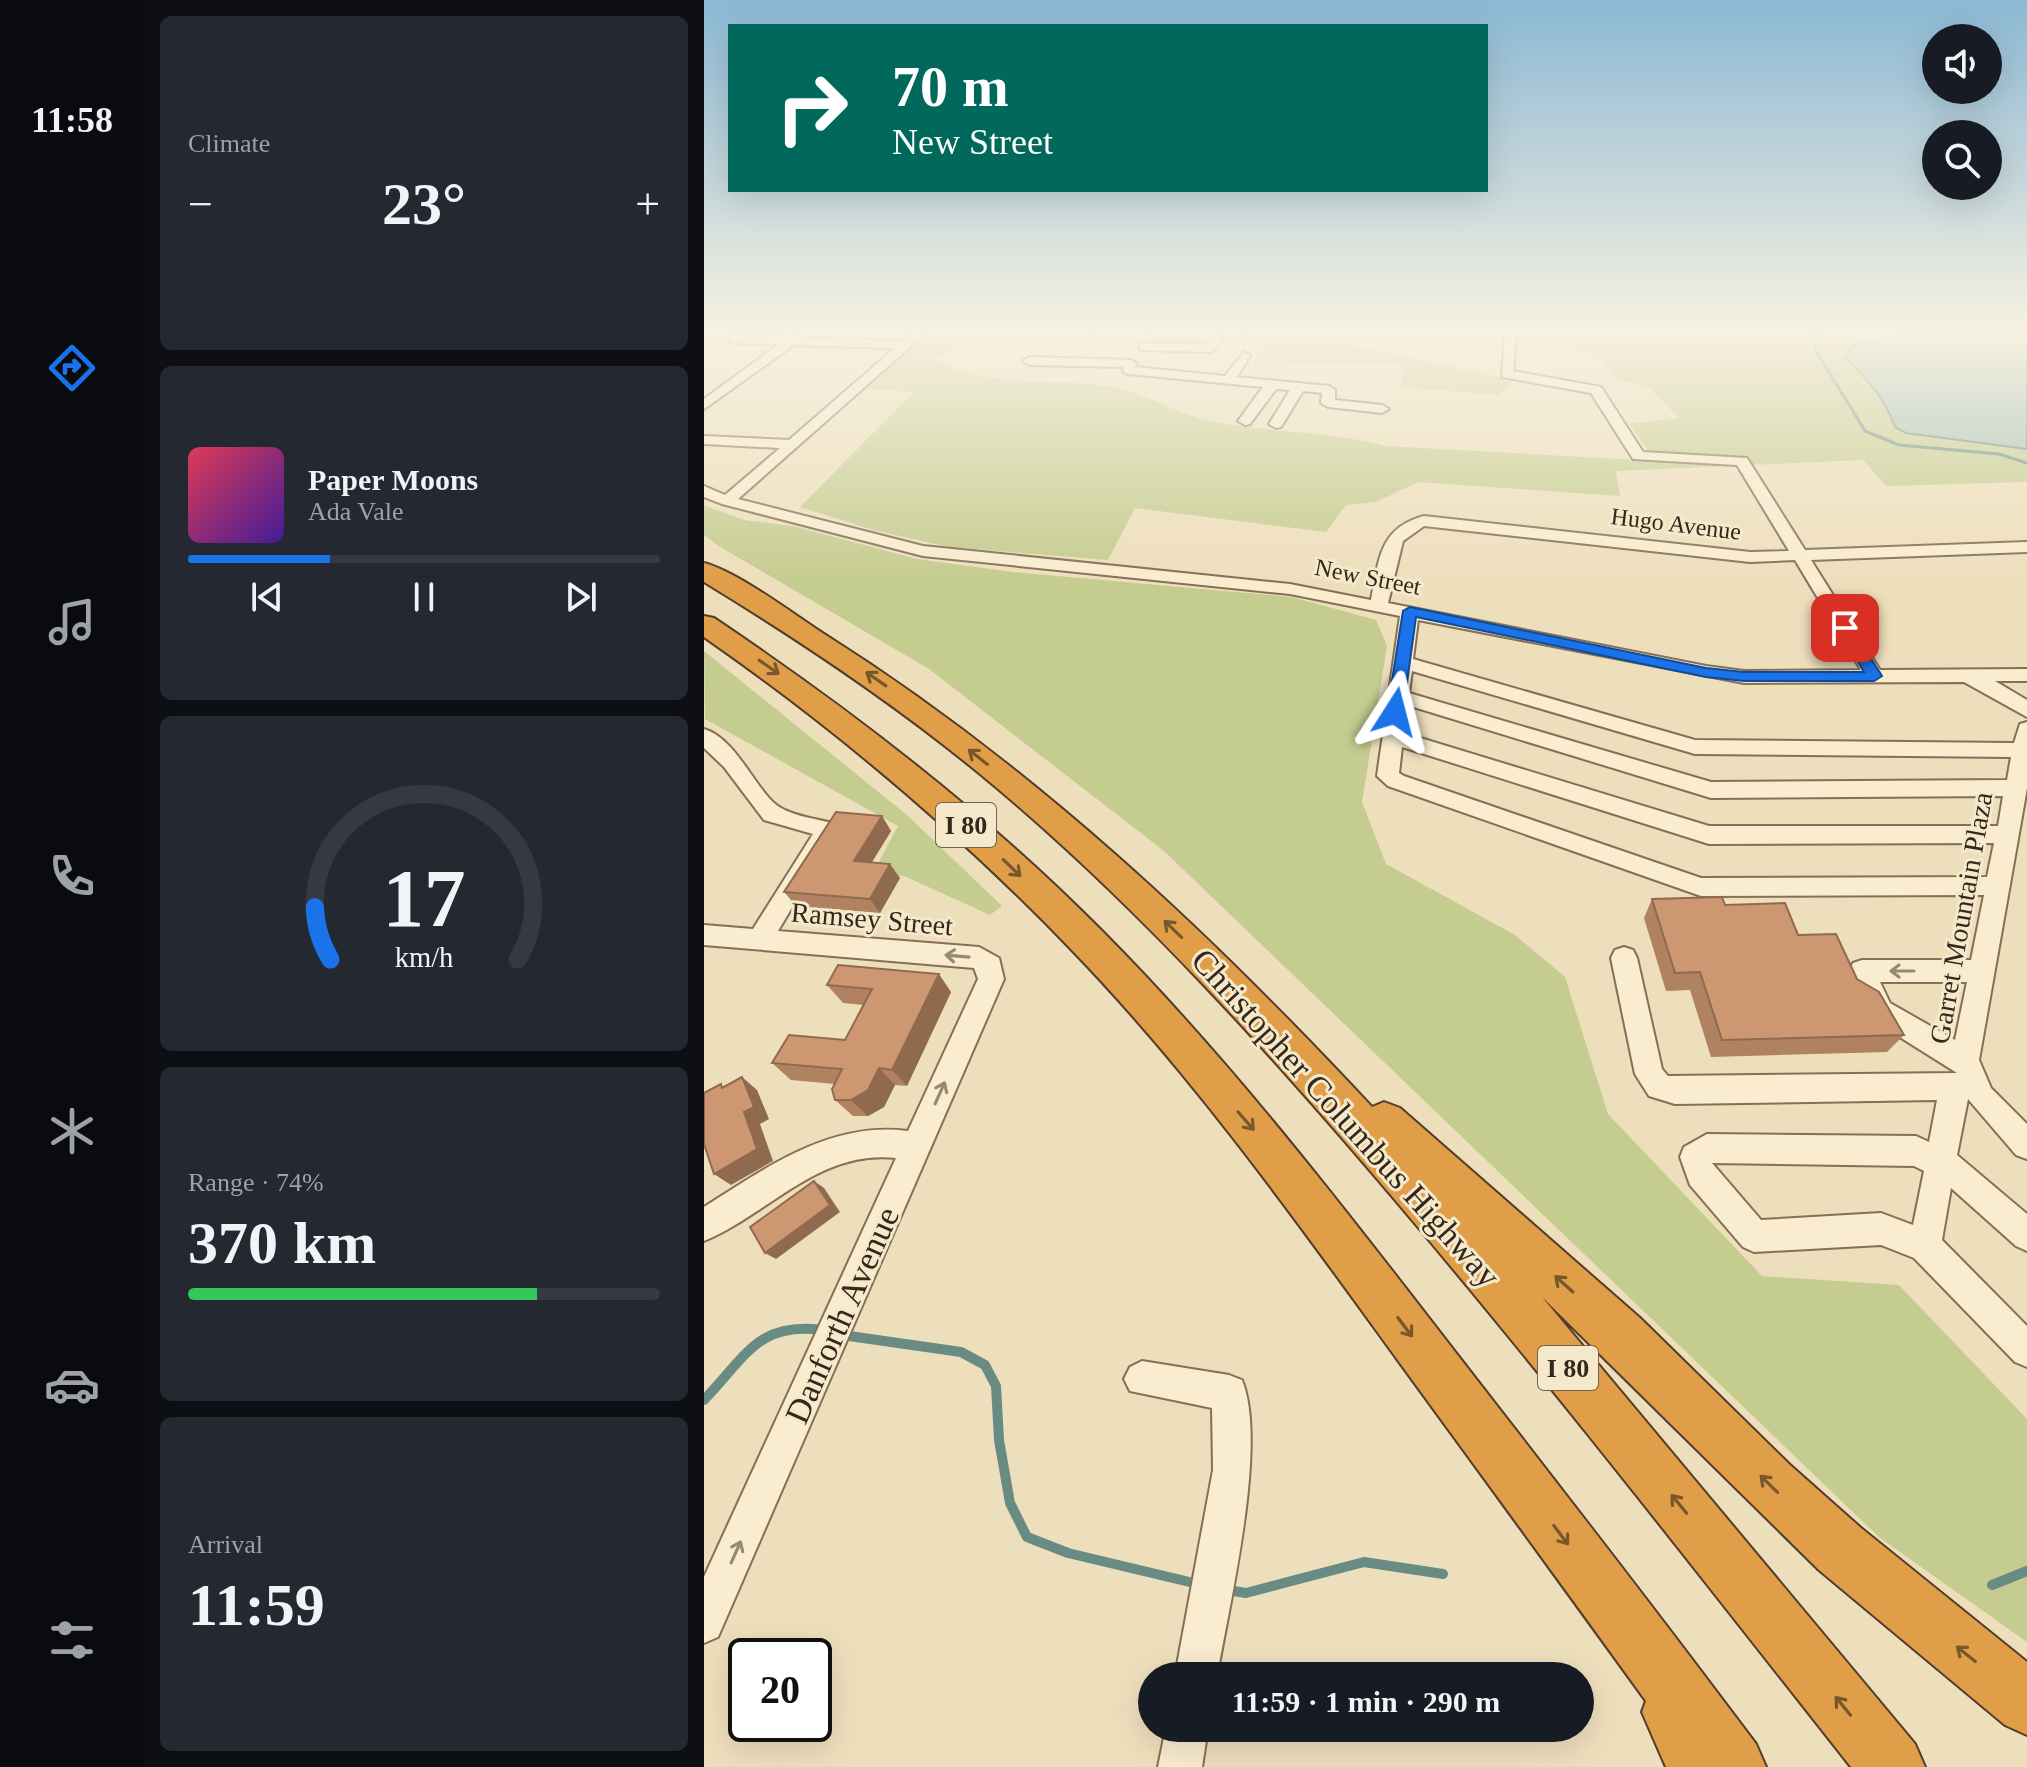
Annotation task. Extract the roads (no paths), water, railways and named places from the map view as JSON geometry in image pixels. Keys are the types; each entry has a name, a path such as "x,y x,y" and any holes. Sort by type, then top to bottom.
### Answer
{"highway":[{"name":"Christopher Columbus Highway","path":"704,571 857,666 995,770 1137,894 1228,984 1450,1227 1892,1767"},
{"name":"I 80","path":"704,624 806,693 894,762 990,847 1126,985 1280,1161 1733,1767"},
{"path":"1228,984 1622,1336 1828,1539 2027,1703"},
{"path":"1644,1645 1699,1767"}],"street":[{"path":"727,501 827,414"},
{"path":"1245,421 1250,414"},
{"path":"1276,424 1282,414"},
{"path":"1612,414 1638,456 1742,461 1874,676"},
{"path":"704,440 794,444"},
{"name":"New Street","path":"704,491 727,501 938,553 1290,589 1706,672 1744,677 2027,675"},
{"name":"Hugo Avenue","path":"1379,605 1396,535 1406,525 1424,521 1750,557 2027,547"},
{"path":"1410,611 1388,776 1396,781 1701,887 1997,886"},
{"path":"1403,662 1695,747 2025,740"},
{"path":"1966,675 2006,694 2027,710"},
{"path":"1398,696 1711,790 2016,788"},
{"path":"704,736 732,762 772,814 827,830 759,940"},
{"path":"1392,736 1709,835 2007,834"},
{"name":"Garret Mountain Plaza","path":"1925,1246 1939,1162 1964,1078 1980,971 2025,740"},
{"name":"Ramsey Street","path":"704,935 979,958 990,966 991,979 981,1007"},
{"path":"1624,958 1649,1074 1659,1087 1675,1091 1964,1078"},
{"path":"1980,971 1862,971 1880,1011 1964,1078 2027,1145"},
{"name":"Danforth Avenue","path":"704,1623 981,1007"},
{"path":"704,1225 801,1166 837,1149 870,1142 917,1146"},
{"path":"2027,1235 1954,1170 1916,1151 1707,1148 1695,1157 1701,1174 1754,1236 1881,1229 1925,1246 2027,1350"},
{"path":"1142,1379 1229,1393 1232,1470 1198,1662"},
{"path":"1180,1767 1184,1742"}],"water":[{"path":"1890,414 2027,414 2027,449 1906,433 1895,427"}],"waterway":[{"path":"1855,414 1865,431 1899,445 1999,454 2027,463"},
{"path":"704,1400 742,1357 767,1337 782,1331 823,1330"},
{"path":"842,1335 961,1352 985,1365 996,1386 999,1440 1010,1503 1027,1537 1068,1553 1198,1584"},
{"path":"1228,1590 1246,1593 1364,1562 1443,1574"},
{"path":"1992,1585 2027,1571"}]}
